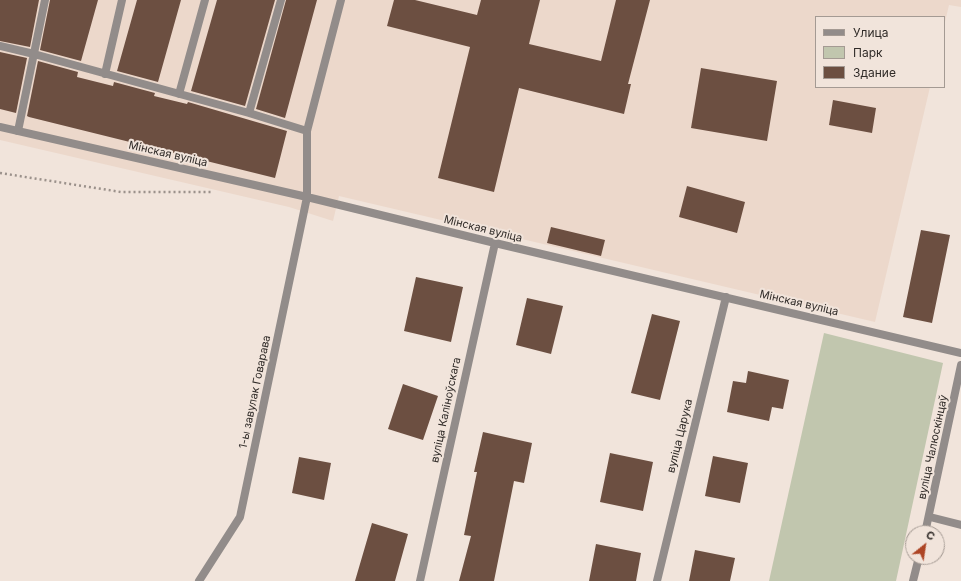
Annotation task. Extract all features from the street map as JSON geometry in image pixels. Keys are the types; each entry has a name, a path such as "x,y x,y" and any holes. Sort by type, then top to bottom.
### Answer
{"street":[{"path":"18,131 45,0"},
{"path":"104,74 122,0"},
{"path":"180,94 204,0"},
{"path":"249,113 281,0"},
{"name":"1-ы завулак Говарава","path":"199,581 240,517 307,197 307,131 341,0"},
{"path":"0,46 249,113 307,131"},
{"name":"Мінская вуліца","path":"0,127 307,197 494,243 961,353"},
{"name":"вуліца Каліноўскага","path":"420,581 494,243"},
{"name":"вуліца Царука","path":"657,581 726,297"},
{"name":"вуліца Чалюскінцаў","path":"928,525 961,365"},
{"path":"930,517 961,525"},
{"path":"913,581 917,565"}],"path":[{"path":"0,173 121,192 214,192"}],"shaded area":[{"path":"0,0 961,0 961,7 949,5 945,22 945,16 815,16 815,88 930,88 875,322 339,196 333,221 289,207 0,140"}],"green space":[{"path":"824,333 943,363 908,525 905,525 905,539 896,581 769,581"}],"building":[{"path":"0,0 39,0 30,47 0,41"},
{"path":"50,0 98,0 81,61 40,50"},
{"path":"137,0 181,0 158,82 117,71"},
{"path":"217,0 275,0 245,106 191,91"},
{"path":"286,0 317,0 285,118 256,109"},
{"path":"394,0 415,0 477,15 481,0 540,0 529,44 601,61 616,0 650,0 628,84 631,84 624,114 519,88 494,192 438,178 470,47 387,26"},
{"path":"0,52 27,58 16,113 0,109"},
{"path":"38,61 78,72 77,77 113,86 114,82 155,93 154,96 187,104 188,102 287,131 275,178 29,117 27,116"},
{"path":"701,68 777,81 767,141 691,128"},
{"path":"833,100 876,108 872,133 829,125"},
{"path":"687,186 745,202 737,233 679,217"},
{"path":"551,227 605,240 601,256 547,243"},
{"path":"921,230 950,235 932,323 903,317"},
{"path":"416,277 463,287 451,342 404,331"},
{"path":"527,298 563,306 551,354 516,345"},
{"path":"652,314 680,321 660,400 631,393"},
{"path":"748,371 789,380 783,409 772,407 769,421 727,412 733,381 746,383"},
{"path":"403,384 438,396 423,440 388,429"},
{"path":"483,432 532,443 524,483 514,481 494,581 459,581 471,536 464,535 477,472 474,472"},
{"path":"610,453 653,462 643,511 600,502"},
{"path":"713,456 748,463 740,503 705,496"},
{"path":"299,457 331,463 324,500 292,493"},
{"path":"372,523 408,534 395,581 355,581"},
{"path":"596,544 641,553 636,581 589,581"},
{"path":"695,550 735,558 730,581 689,581"}]}
